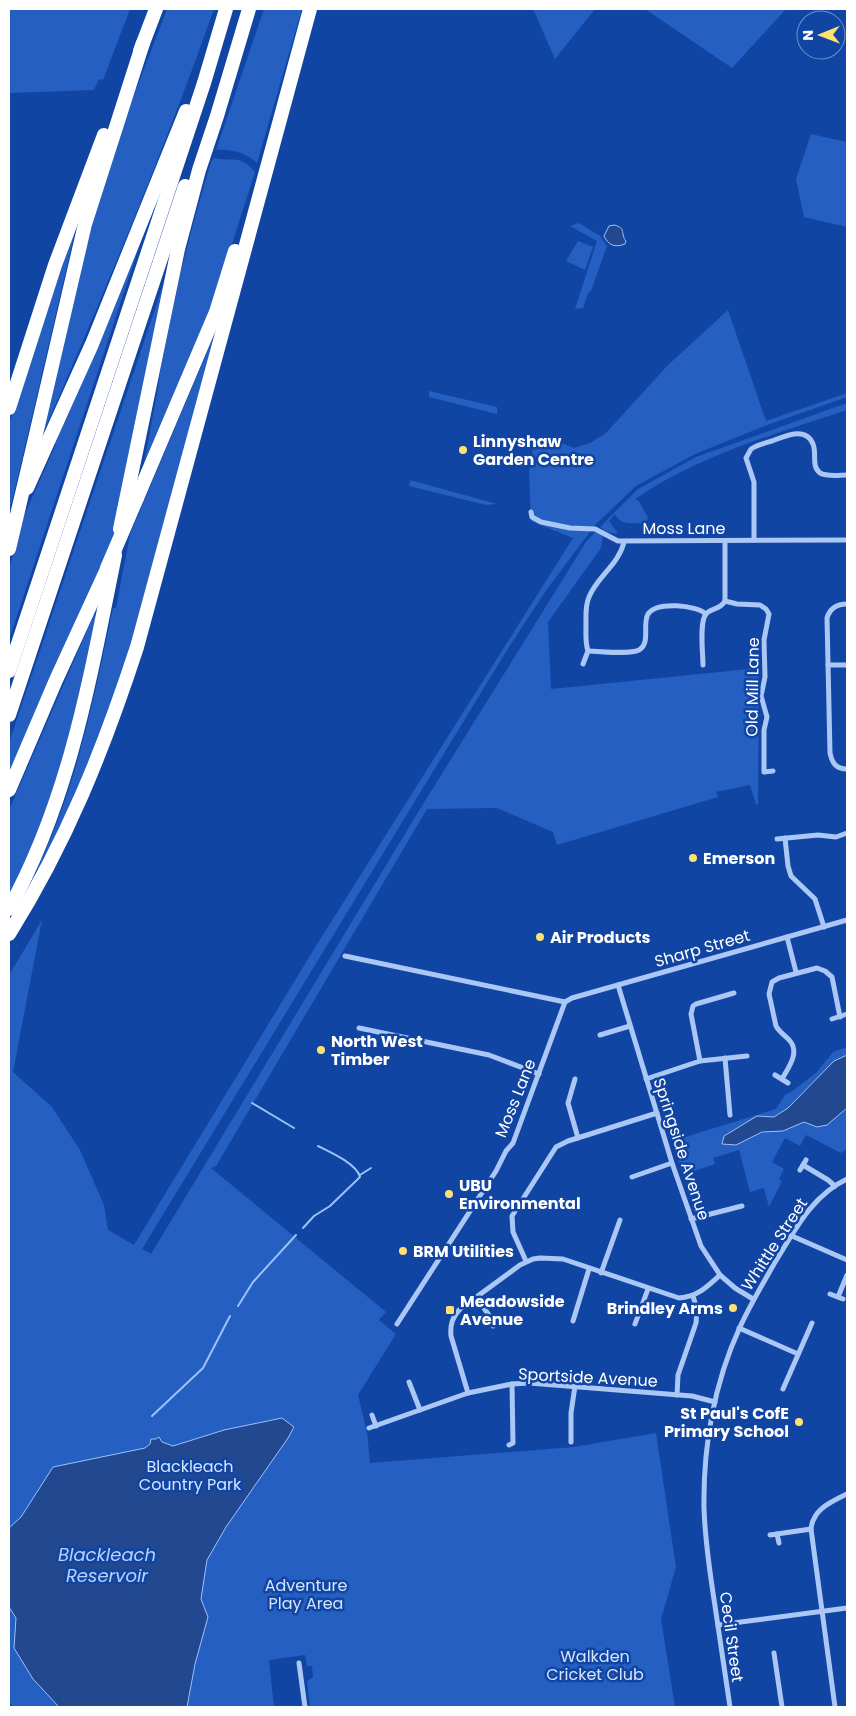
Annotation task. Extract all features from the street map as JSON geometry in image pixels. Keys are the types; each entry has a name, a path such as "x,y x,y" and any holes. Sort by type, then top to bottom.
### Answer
{"highway":[{"path":"9,550 84,224 143,43 156,9"},
{"path":"9,530 92,344 226,9"},
{"path":"9,671 204,83 226,9"},
{"path":"9,715 210,113 248,9"},
{"path":"9,909 50,821 75,743 178,249 199,170 248,9"},
{"path":"9,790 107,568 216,312 310,9"},
{"path":"9,934 50,864 72,819 92,774 118,703 147,610 310,9"},
{"path":"9,408 52,274 114,108 143,43"}],"street":[{"path":"754,540 754,482 747,461 747,454 751,449 792,434 802,434 809,438 814,445 815,465 820,472 828,475 847,475"},
{"name":"Moss Lane","path":"531,512 534,519 541,522 570,528 595,529 613,540 624,542 847,540"},
{"path":"703,665 703,623 706,614 720,607 724,601 725,541"},
{"path":"583,664 588,651 586,644 586,606 589,597 620,553 624,542"},
{"name":"Old Mill Lane","path":"724,601 736,604 760,605 766,608 769,614 764,640 765,677 762,696 767,717 764,730 764,772 773,771"},
{"path":"847,604 836,606 827,618 830,753 836,766 847,769"},
{"path":"588,651 630,652 643,647 646,639 646,620 648,614 653,609 689,606 706,614"},
{"path":"695,657 703,657"},
{"path":"828,665 847,665"},
{"path":"777,839 818,835 836,836 847,833"},
{"path":"785,838 791,876 815,899 824,927"},
{"name":"Sharp Street","path":"565,1002 572,998 847,920"},
{"path":"787,937 796,972"},
{"path":"345,956 565,1002"},
{"path":"782,1079 794,1057 794,1048 790,1040 776,1026 769,990 775,979 816,968 830,974 840,1016"},
{"name":"Springside Avenue","path":"618,986 672,1163 691,1219 706,1255 720,1275 735,1288 753,1299"},
{"path":"700,1061 691,1014 692,1006 734,993"},
{"name":"Moss Lane","path":"397,1324 496,1171 506,1151 513,1143 565,1002"},
{"path":"832,1019 847,1014"},
{"path":"600,1035 630,1026"},
{"path":"359,1028 489,1055 539,1074"},
{"path":"646,1079 700,1061 747,1056"},
{"path":"725,1058 730,1115"},
{"path":"775,1075 788,1082"},
{"path":"575,1079 568,1103 578,1138"},
{"path":"573,1085 579,1088"},
{"path":"526,1262 511,1227 514,1212 556,1147 578,1138 657,1113"},
{"path":"636,1178 672,1163"},
{"path":"803,1165 835,1186"},
{"name":"Whittle Street","path":"710,1570 704,1493 708,1442 724,1367 739,1328 753,1299 792,1236 815,1202 847,1179"},
{"path":"691,1219 742,1206"},
{"path":"601,1273 620,1220"},
{"path":"792,1236 847,1260"},
{"path":"468,1393 452,1336 451,1323 453,1318 460,1309 526,1262 540,1258 557,1258 679,1298 693,1296 704,1290 720,1275"},
{"path":"573,1321 589,1269"},
{"path":"830,1294 840,1298 847,1275"},
{"path":"635,1324 648,1289"},
{"path":"677,1395 678,1374 696,1323 697,1310 693,1296"},
{"path":"476,1297 491,1318 494,1326"},
{"path":"783,1389 812,1323"},
{"path":"739,1328 798,1354"},
{"path":"409,1382 420,1410"},
{"name":"Sportside Avenue","path":"369,1428 468,1393 529,1382 677,1395 715,1402"},
{"path":"509,1445 513,1443 512,1384"},
{"path":"571,1442 571,1414 575,1386"},
{"path":"372,1415 376,1426"},
{"path":"835,1707 812,1529 818,1512 847,1494"},
{"path":"832,1502 835,1509"},
{"path":"770,1535 812,1529"},
{"path":"777,1534 779,1542"},
{"name":"Cecil Street","path":"710,1570 730,1707"},
{"path":"718,1625 847,1608"},
{"path":"774,1653 782,1707"},
{"path":"299,1663 305,1707"},
{"path":"301,1675 308,1674"}],"green space":[{"path":"9,9 130,9 103,80 99,79 94,90 9,93"},
{"path":"167,9 214,9 153,171 42,436 83,253 112,153"},
{"path":"264,9 302,9 257,163 238,152 216,150"},
{"path":"533,9 595,9 555,59"},
{"path":"645,9 786,9 732,68"},
{"path":"811,134 847,142 847,227 804,217 796,179"},
{"path":"214,158 240,161 250,166 255,172 218,288 142,474 180,274 211,162"},
{"path":"78,219 12,502 9,509 9,424"},
{"path":"579,223 600,236 607,246 583,308 575,309 597,241 570,226"},
{"path":"143,235 9,640 9,571 20,525 56,444 53,442"},
{"path":"578,241 593,247 585,270 566,261"},
{"path":"169,267 112,543 9,778 9,743"},
{"path":"728,310 766,421 847,393 847,397 767,425 695,454 636,486 595,525 545,592 504,655 142,1249 151,1254 420,809 586,542 595,532 603,536 601,548 548,622 551,689 759,668 758,804 756,804 750,785 716,792 718,797 557,845 553,832 497,808 427,809 216,1166 211,1168 386,1312 379,1320 396,1334 358,1395 367,1432 370,1463 574,1447 656,1433 676,1567 661,1619 675,1707 310,1707 307,1681 313,1677 312,1666 307,1666 305,1655 269,1660 274,1707 13,1707 9,1701 9,975 42,920 13,1072 52,1107 80,1150 104,1205 108,1230 134,1245 314,949 573,538 531,521 529,470 534,445 539,446 542,436 574,448 590,443 606,433 667,366"},
{"path":"214,336 216,336 117,693 75,797 39,869 37,869 63,806 83,741 113,608 116,608 130,534"},
{"path":"429,391 497,407 497,414 429,397"},
{"path":"847,403 847,410 738,447 685,470 660,484 635,499 639,501 648,518 645,523 624,522 617,518 615,514 609,521 617,534 607,532 600,527 638,489 696,457"},
{"path":"410,480 497,504 486,505 409,486"},
{"path":"96,614 83,686 47,814 9,900 9,810 93,617"},
{"path":"847,1047 847,1055 834,1061 788,1108 774,1117 757,1116 736,1145 763,1132 783,1131 804,1122 814,1126 827,1125 847,1108 847,1149 841,1153 806,1135 800,1146 785,1138 772,1162 784,1169 779,1179 782,1181 769,1207 764,1188 750,1192 739,1150 713,1158 715,1164 683,1175 672,1141 776,1109 785,1095 816,1073 833,1052"}],"water":[{"path":"614,225 621,228 626,241 625,244 615,246 610,244 604,236 609,226"},
{"path":"847,1055 847,1108 827,1125 817,1127 804,1122 783,1131 762,1132 736,1145 722,1144 724,1136 757,1116 774,1117 788,1108 834,1061"},
{"name":"Blackleach Reservoir","path":"282,1418 294,1427 226,1527 207,1560 201,1599 208,1617 195,1664 187,1707 59,1707 33,1679 14,1648 16,1618 9,1607 9,1528 21,1517 53,1467 145,1448 150,1444 151,1439 159,1437 162,1442 173,1446 224,1430"}],"waterway":[{"path":"252,1103 294,1128"},
{"path":"303,1228 314,1216 330,1206 360,1177 358,1172 349,1163 318,1146"},
{"path":"360,1175 371,1168"},
{"path":"238,1306 253,1282 296,1235"},
{"path":"152,1416 203,1368 230,1316"}],"place":[{"name":"Linnyshaw Garden Centre","path":"463,450"},
{"name":"Emerson","path":"693,858"},
{"name":"Air Products","path":"540,937"},
{"name":"North West Timber","path":"321,1050"},
{"name":"UBU Environmental","path":"449,1194"},
{"name":"BRM Utilities","path":"403,1251"},
{"name":"Brindley Arms","path":"733,1308"},
{"name":"Meadowside Avenue","path":"450,1310"},
{"name":"St Paul's CofE Primary School","path":"799,1422"}],"park label":[{"name":"Blackleach Country Park","path":"190,1475"},
{"name":"Adventure Play Area","path":"306,1594"},
{"name":"Walkden Cricket Club","path":"595,1665"}]}
